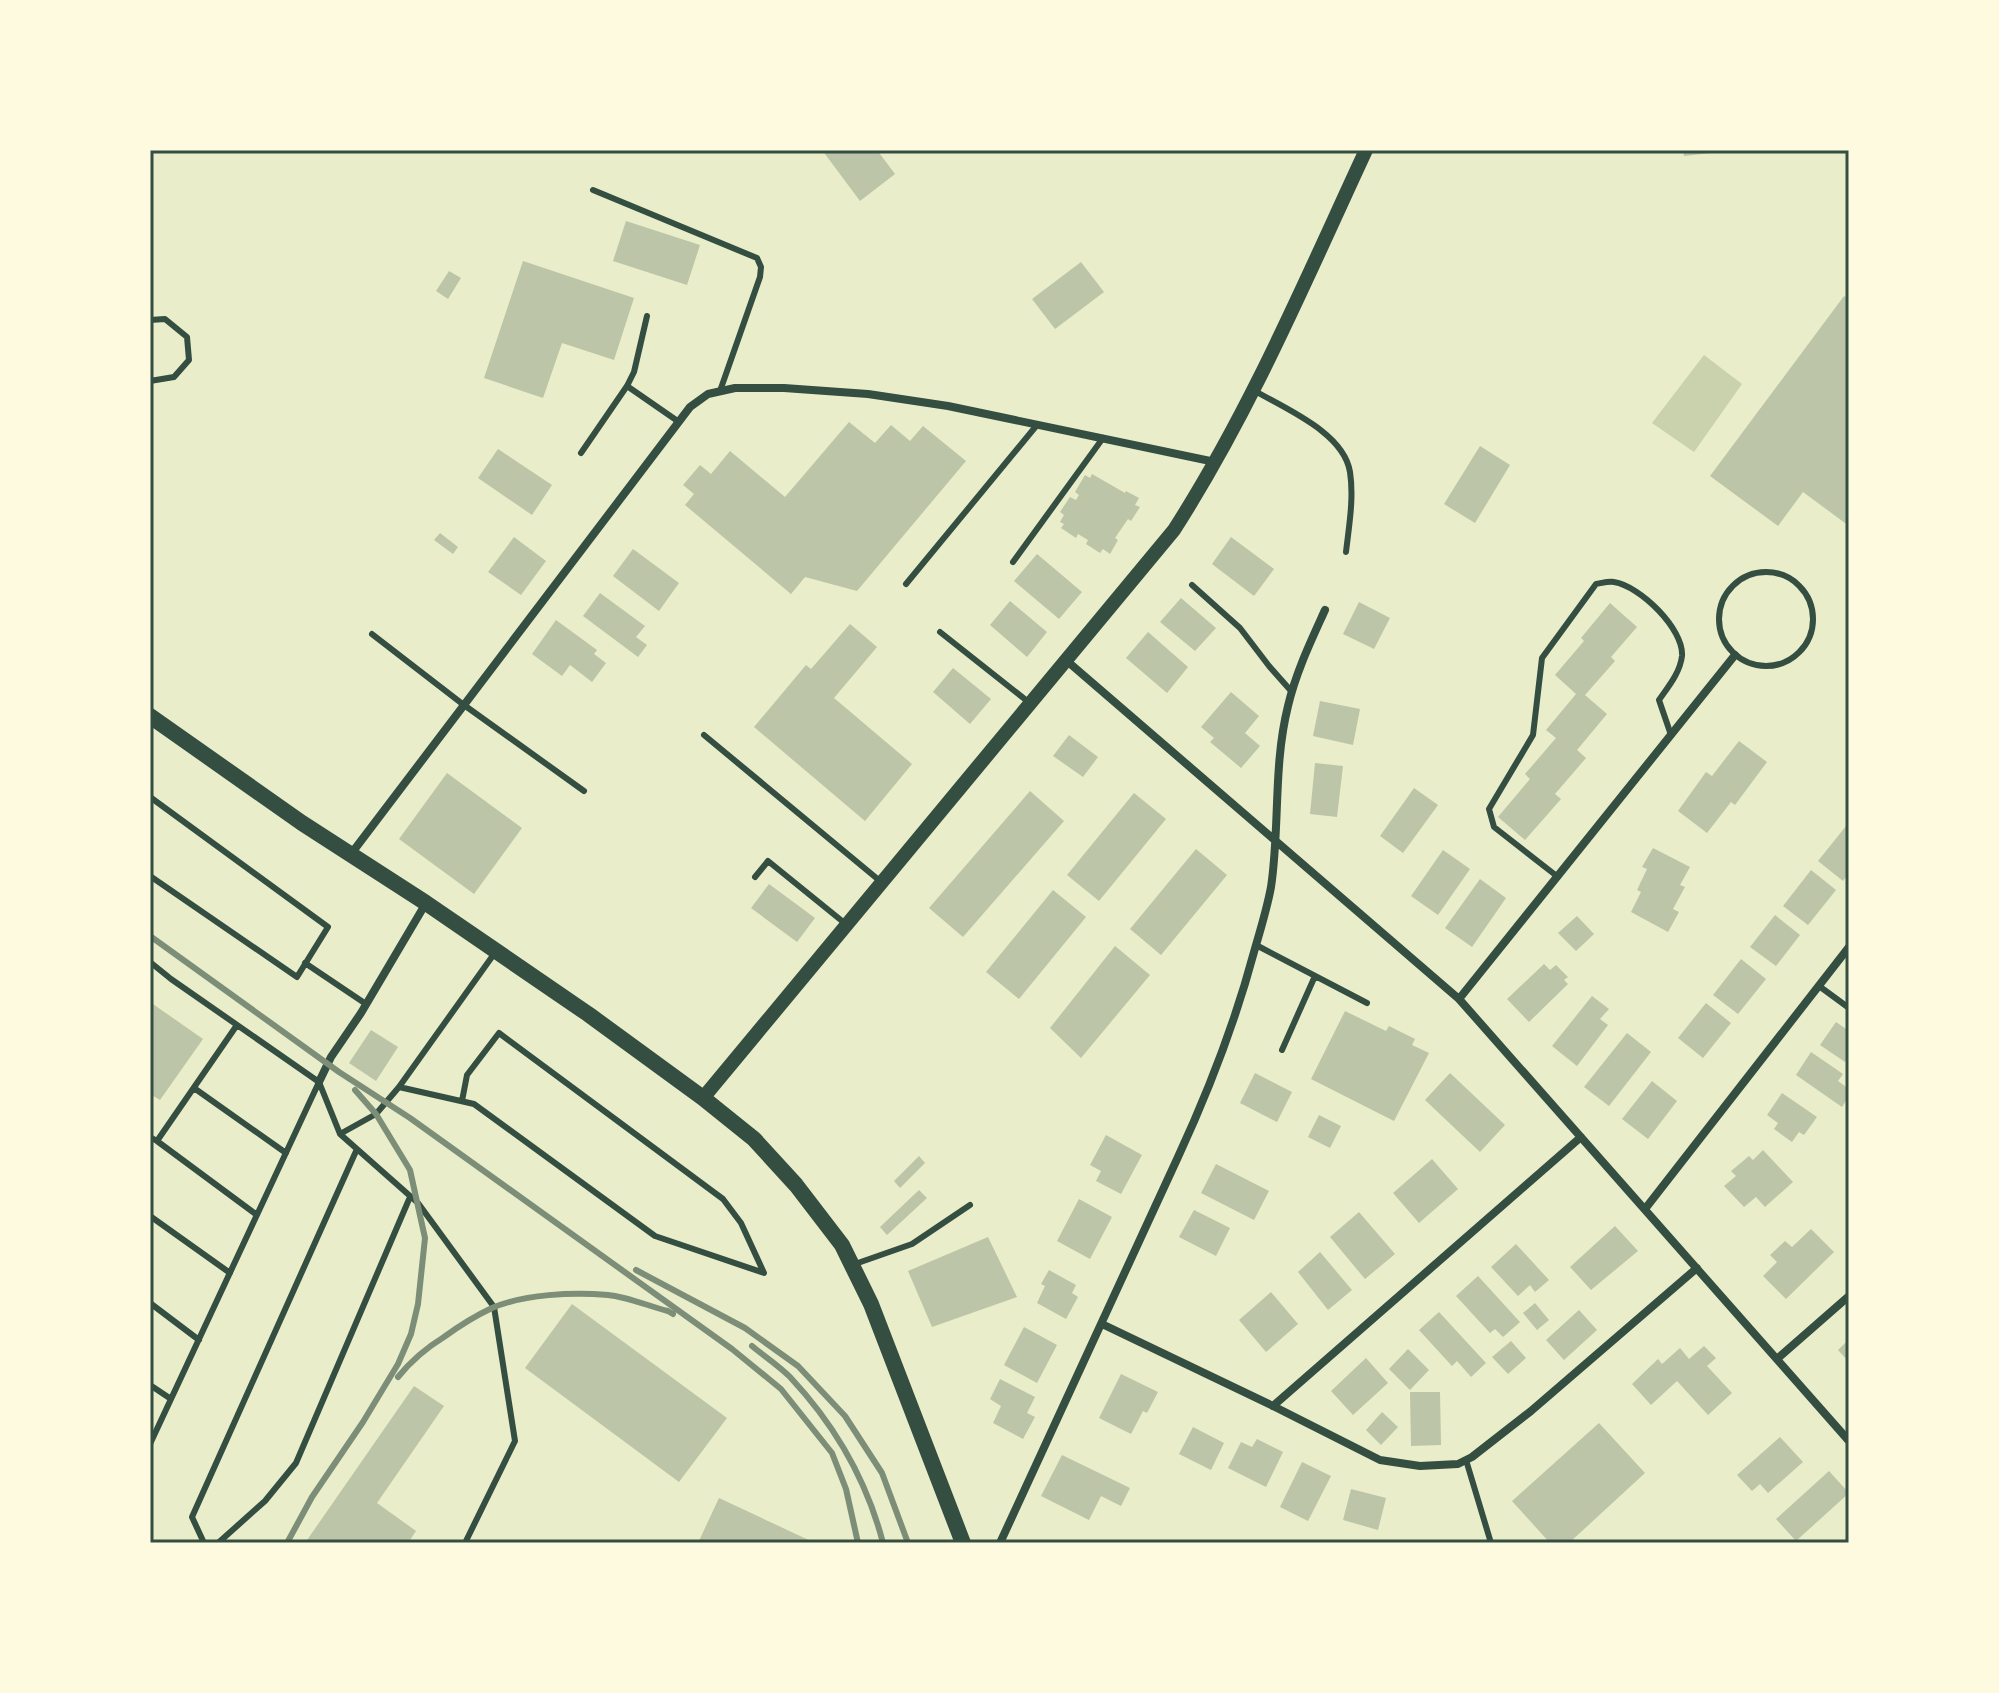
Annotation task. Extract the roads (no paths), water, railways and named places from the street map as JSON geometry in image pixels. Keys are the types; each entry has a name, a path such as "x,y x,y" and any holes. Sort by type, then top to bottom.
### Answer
{"main road":[{"path":"150,716 302,823 588,1014 754,1139 796,1185 842,1245 871,1304 963,1543"}],"street":[{"path":"703,1098 1174,530 1255,391 1366,150"},
{"path":"351,854 690,407 708,394 735,388 784,388 868,394 948,406 1216,462"},
{"path":"1000,1543 1203,1102 1228,1038 1270,889 1276,796 1287,708 1298,670 1325,610"},
{"path":"1459,999 1735,655"},
{"path":"1067,661 1459,999 1849,1441"},
{"path":"319,1082 331,1057 426,903"},
{"path":"1645,1209 1849,947"},
{"path":"1273,1406 1581,1137"},
{"path":"1102,1324 1380,1460 1420,1466 1458,1464 1531,1411 1697,1268"},
{"path":"1777,1359 1849,1296"}],"lane":[{"path":"593,190 757,258 761,267 760,277 720,391"},
{"path":"581,453 634,372 647,316"},
{"path":"150,320 165,319 187,337 189,360 174,377 150,381"},
{"path":"627,386 679,422"},
{"path":"1255,391 1326,432 1343,451 1350,469 1352,489 1346,552"},
{"path":"906,584 1037,425"},
{"path":"1013,562 1103,438"},
{"path":"1756,573 1773,573 1789,578 1802,589 1811,607 1813,624 1808,640 1799,653 1786,662 1764,666 1749,663 1735,655 1725,643 1719,619 1722,603 1730,588 1756,573"},
{"path":"1558,877 1494,827 1489,809 1533,735 1542,658 1596,584 1612,581 1630,587 1656,608 1678,635 1682,655 1676,675 1659,700 1671,735"},
{"path":"1192,585 1240,628 1292,692"},
{"path":"940,632 1031,704"},
{"path":"372,634 584,791"},
{"path":"704,735 882,883"},
{"path":"150,797 328,927 297,977 150,876"},
{"path":"755,877 768,861 847,925"},
{"path":"1256,945 1367,1003"},
{"path":"340,1134 376,1114 399,1087 496,951"},
{"path":"150,962 319,1082 340,1134 418,1203 494,1307 515,1441 465,1543"},
{"path":"305,963 366,1004"},
{"path":"1282,1050 1315,976"},
{"path":"1819,986 1849,1008"},
{"path":"157,1141 237,1025"},
{"path":"399,1087 474,1104 655,1236 764,1273 741,1223 723,1199 499,1033 467,1075 462,1101"},
{"path":"150,1444 319,1082"},
{"path":"194,1088 286,1153"},
{"path":"150,1137 257,1215"},
{"path":"204,1543 192,1517 357,1149"},
{"path":"218,1543 265,1501 296,1463 410,1197"},
{"path":"852,1265 912,1244 970,1205"},
{"path":"150,1216 230,1273"},
{"path":"150,1303 199,1340"},
{"path":"150,1385 171,1399"},
{"path":"1466,1460 1491,1543"}],"railway":[{"path":"150,936 732,1349 781,1389 832,1453 846,1489 858,1543"},
{"path":"287,1543 312,1497 398,1364 411,1334 418,1304 425,1238 410,1170 376,1114 355,1090"},
{"path":"636,1270 745,1328 798,1366 845,1416 882,1473 908,1543"},
{"path":"398,1377 425,1350 461,1325 505,1303 564,1294 608,1295 673,1314"},
{"path":"752,1346 790,1377 835,1434 868,1498 883,1543"}]}
